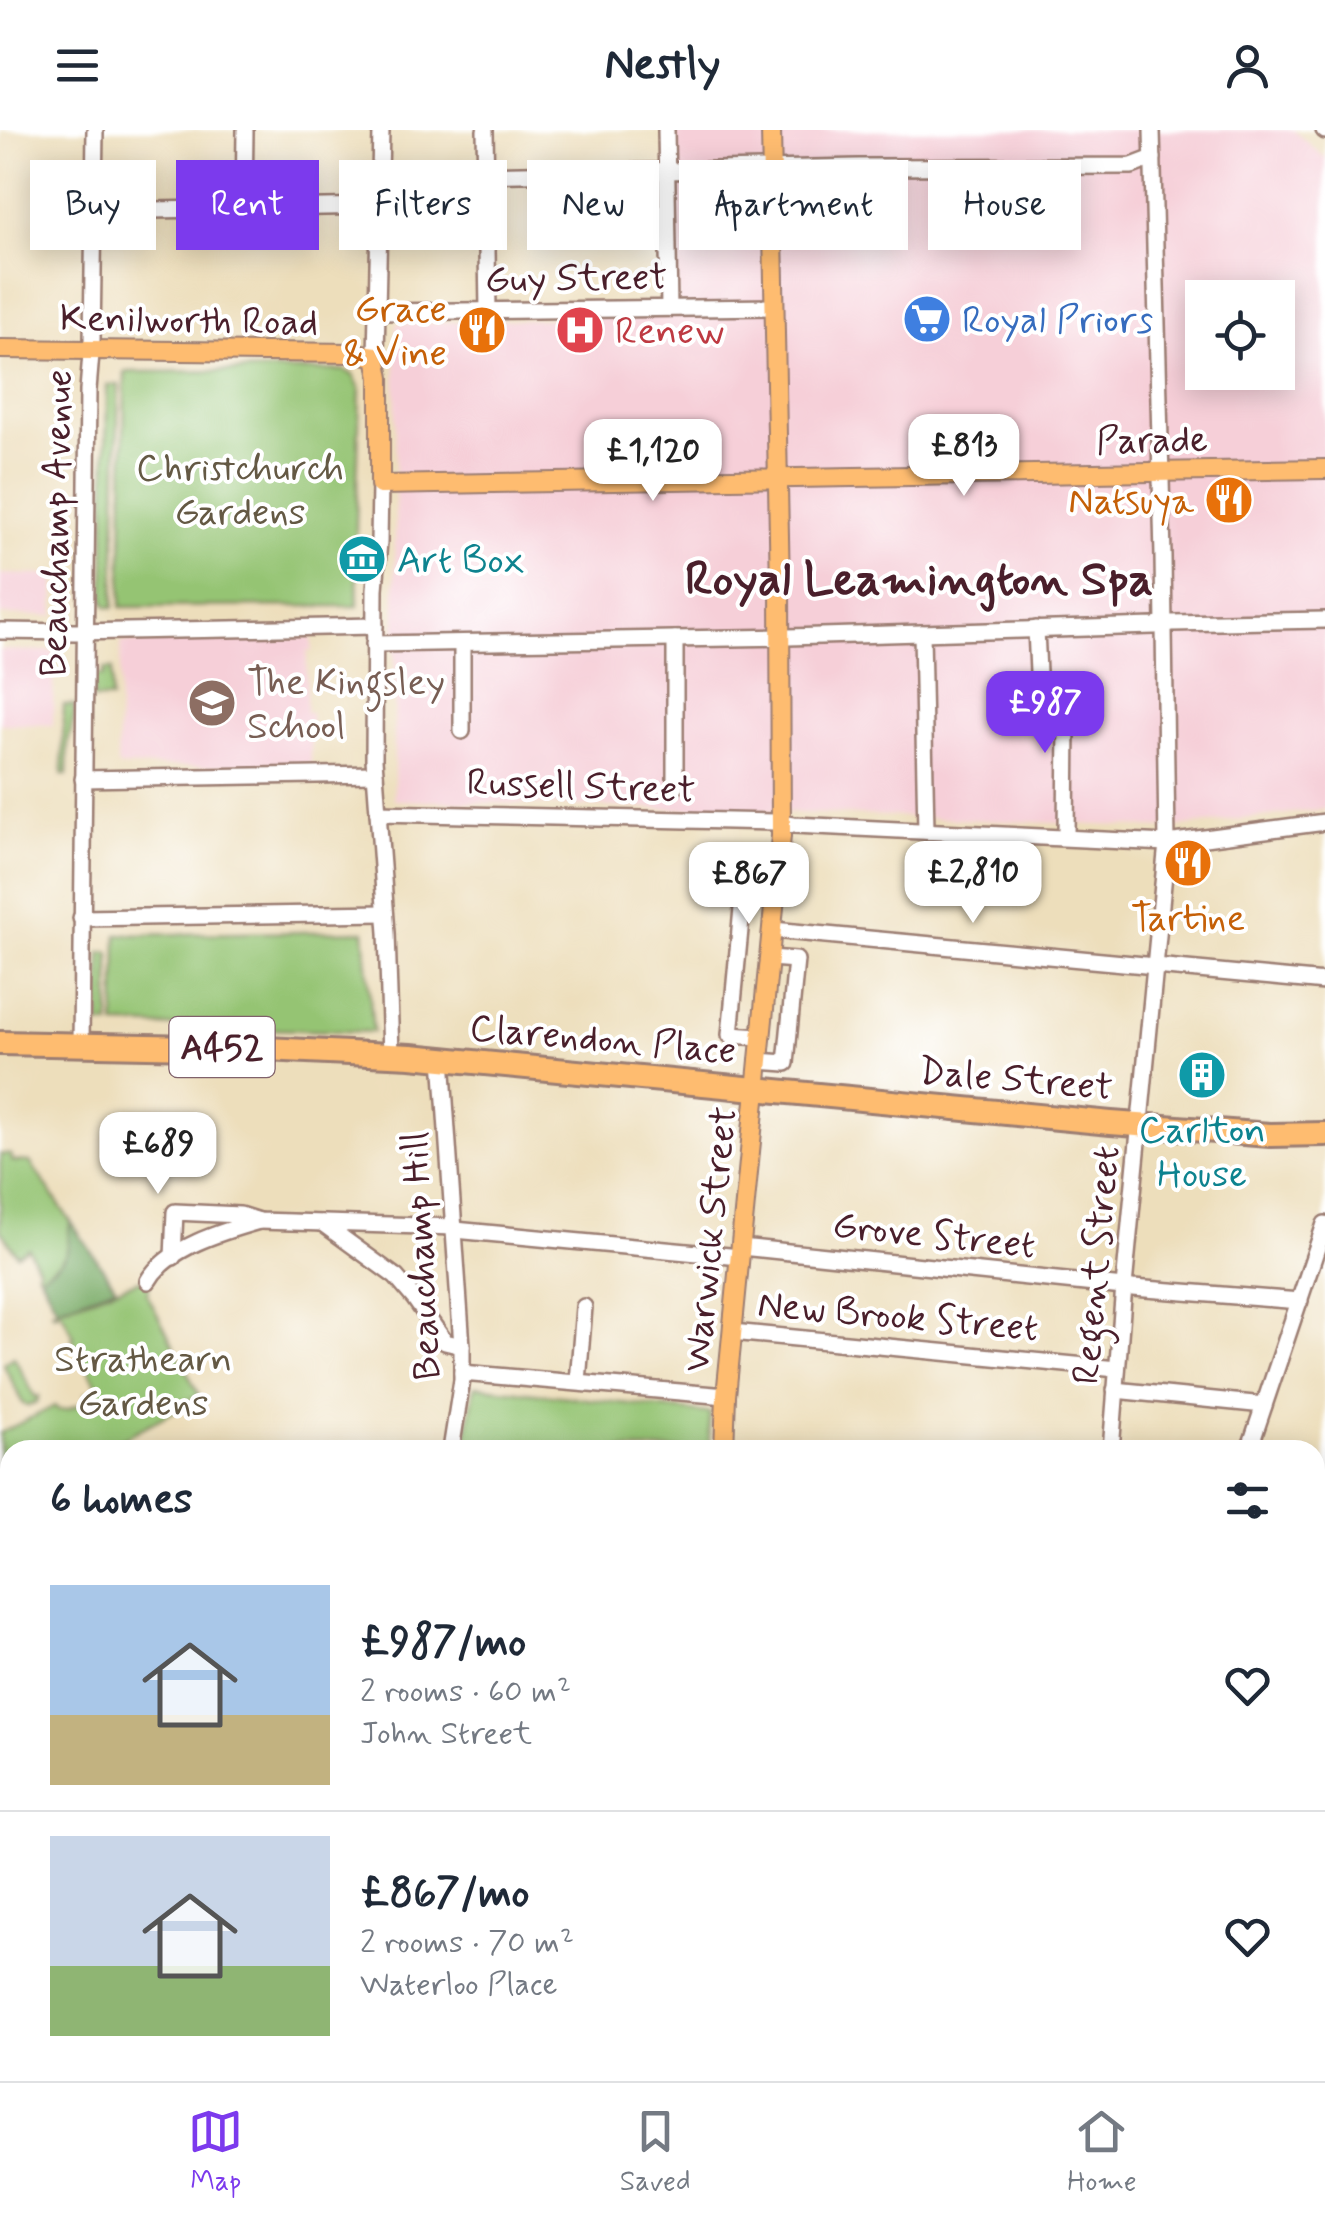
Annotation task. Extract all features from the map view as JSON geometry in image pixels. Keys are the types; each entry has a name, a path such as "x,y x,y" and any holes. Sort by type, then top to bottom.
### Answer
{"highway":[{"name":"A452","path":"0,1042 268,1048 442,1058"},
{"name":"Clarendon Place","path":"442,1058 756,1088"},
{"name":"Dale Street","path":"756,1088 1270,1135 1325,1134"},
{"name":"Dale Street","path":"1270,1135 1325,1148"}],"main road":[{"name":"Warwick Street","path":"771,130 772,160"},
{"name":"Warwick Street","path":"724,1440 782,823 773,250"},
{"name":"Kenilworth Road","path":"0,349 376,356"},
{"path":"376,356 380,378 380,485"},
{"name":"Parade","path":"380,485 1325,469"}],"street":[{"name":"Beauchamp Avenue","path":"95,130 95,160"},
{"path":"245,130 245,160"},
{"path":"381,160 382,130"},
{"path":"486,130 486,160"},
{"path":"666,130 670,308"},
{"name":"Regent Street","path":"1112,1440 1166,843 1165,624 1152,130"},
{"path":"908,169 1132,166 1153,158"},
{"path":"507,175 679,172"},
{"name":"Beauchamp Avenue","path":"80,1044 93,250"},
{"path":"376,356 379,250"},
{"path":"487,250 488,310"},
{"name":"Guy Street","path":"378,312 774,307"},
{"path":"380,485 374,626 375,774 392,1054"},
{"path":"374,644 780,637 1325,620"},
{"path":"0,631 374,626"},
{"path":"1036,629 1039,694 1045,702 1064,711 1067,720 1066,837"},
{"path":"922,633 926,831"},
{"path":"675,639 675,787"},
{"path":"462,642 462,731"},
{"path":"655,743 675,743"},
{"path":"83,779 375,774"},
{"name":"Russell Street","path":"378,813 782,823 1166,843 1325,822"},
{"path":"761,1038 730,1035 745,877 746,870 778,872"},
{"path":"81,918 385,914"},
{"path":"773,930 1028,962 1155,966 1325,982"},
{"path":"758,1061 786,1063 796,960 770,958"},
{"name":"Beauchamp Hill","path":"442,1058 462,1346 452,1440"},
{"name":"Grove Street","path":"173,1257 175,1212 240,1215 259,1221 455,1229 1300,1301"},
{"path":"148,1280 197,1242 259,1221"},
{"path":"322,1224 396,1278 445,1342 462,1346"},
{"path":"1253,1440 1325,1224"},
{"path":"578,1382 584,1307"},
{"name":"New Brook Street","path":"732,1332 1117,1369"},
{"path":"462,1372 726,1396"},
{"path":"1115,1390 1264,1405"}],"shaded area":[{"path":"674,130 1293,130 1325,158 1325,809 1170,828 394,800 396,324 677,314"},
{"path":"0,574 55,575 54,616 0,615"},
{"name":"The Kingsley School","path":"312,637 312,651 307,652 306,712 311,713 311,765 118,767 121,642"},
{"path":"0,650 54,651 53,725 0,724"}],"green space":[{"name":"Christchurch Gardens","path":"344,370 353,375 360,388 358,606 121,607 125,372"},
{"path":"107,385 119,385 114,607 104,602"},
{"path":"104,669 112,669 111,699 93,699 94,675 104,676"},
{"path":"64,705 74,705 67,775 62,775"},
{"path":"364,931 373,1032 115,1025 117,935"},
{"path":"108,952 110,1025 100,1025 101,953"},
{"path":"0,1154 11,1155 12,1161 30,1162 71,1222 65,1254 40,1276 28,1248 17,1254 0,1230"},
{"path":"71,1222 116,1287 57,1308 40,1276 65,1254"},
{"name":"Strathearn Gardens","path":"146,1278 147,1294 199,1395 181,1401 176,1410 120,1440 0,1440 0,1433 55,1406 58,1410 68,1409 88,1401 85,1394 98,1387 61,1311 52,1311"},
{"path":"14,1357 35,1397 39,1396 37,1402 28,1406 23,1404 4,1365"},
{"path":"475,1386 710,1413 709,1440 466,1440"}],"place":[{"name":"Royal Priors","path":"927,319"},
{"name":"Grace & Vine","path":"482,330"},
{"name":"Renew","path":"580,330"},
{"name":"Natsuya","path":"1229,500"},
{"name":"Art Box","path":"362,559"},
{"name":"The Kingsley School","path":"212,703"},
{"name":"Tartine","path":"1188,863"},
{"name":"Carlton House","path":"1202,1075"}],"district":[{"name":"Royal Leamington Spa","path":"919,577"}]}
